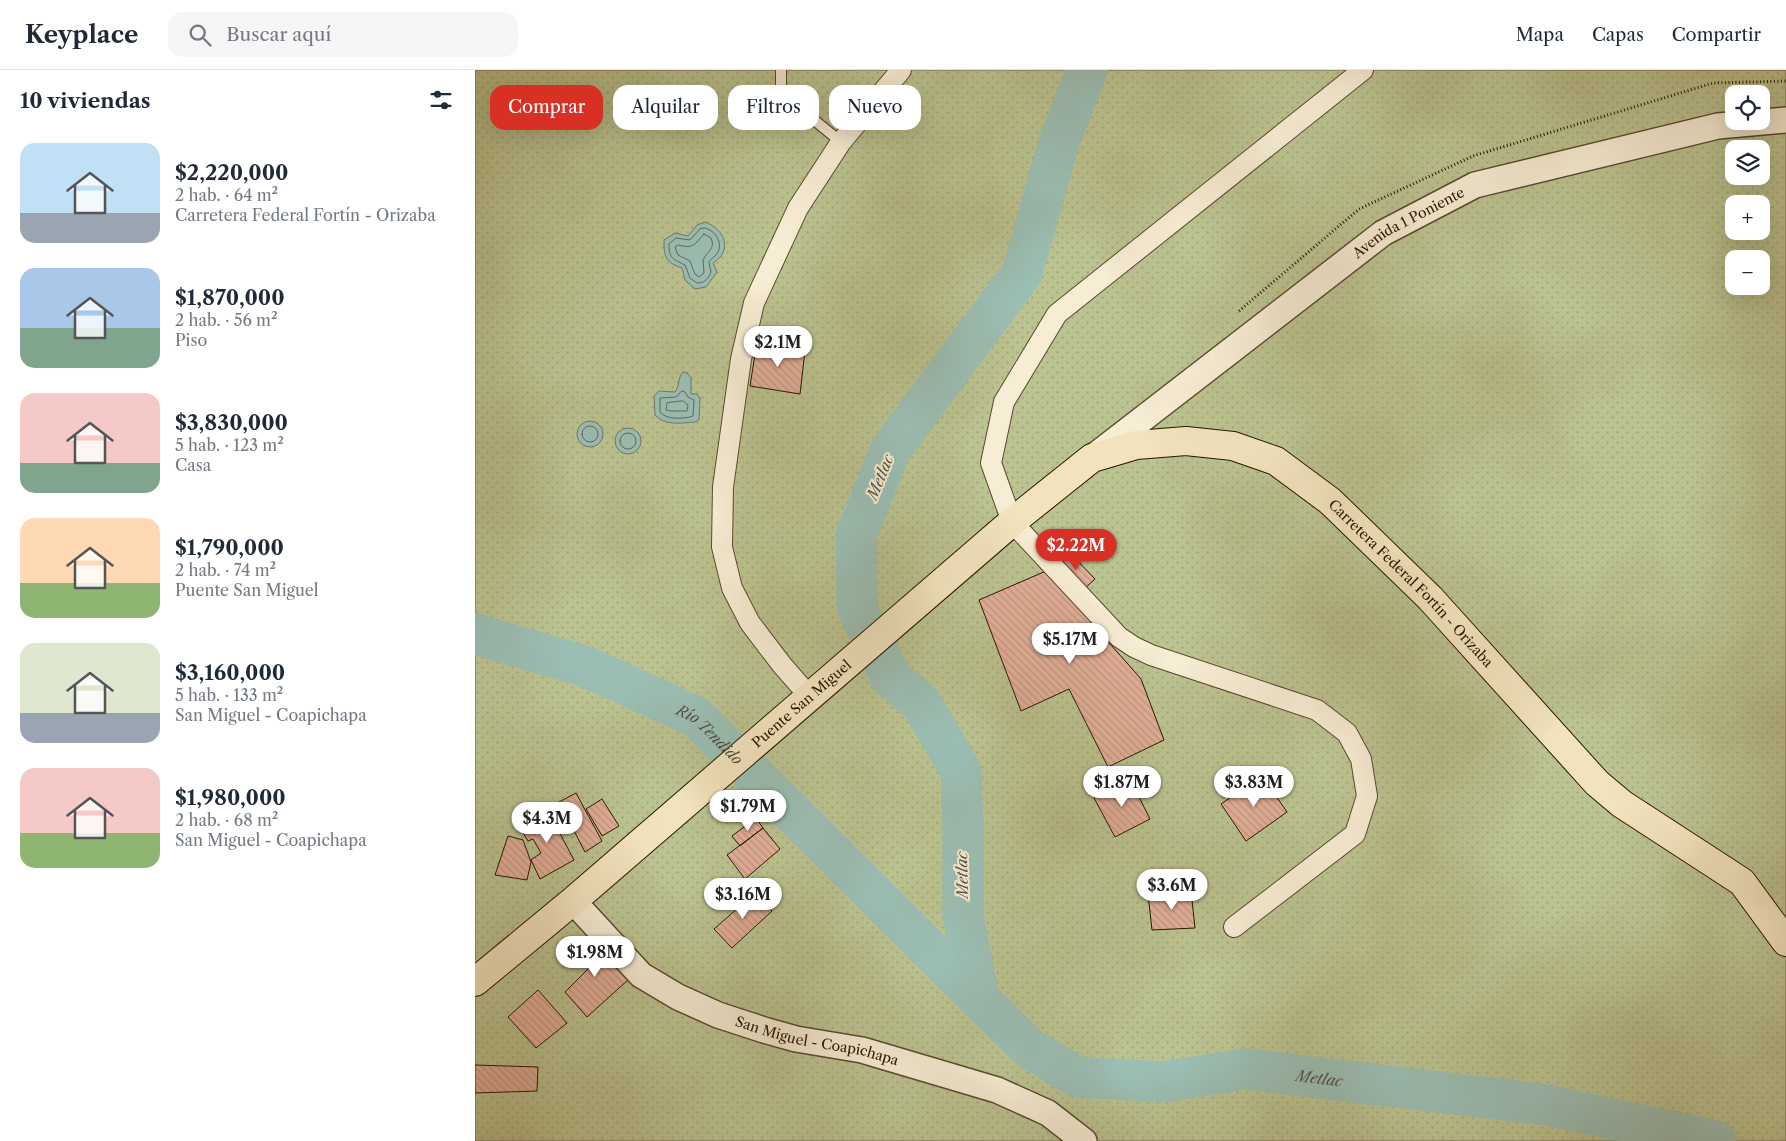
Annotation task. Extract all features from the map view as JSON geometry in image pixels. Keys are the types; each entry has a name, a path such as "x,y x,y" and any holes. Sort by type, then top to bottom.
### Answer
{"main road":[{"name":"Carretera Federal Fortín - Orizaba","path":"976,553 1092,458 1136,445 1186,441 1233,446 1277,461 1330,501 1430,598 1597,783 1622,804 1742,882 1786,942"},
{"name":"Puente San Miguel","path":"573,901 976,553"},
{"path":"475,982 573,901"}],"street":[{"path":"810,697 782,665 750,623 733,588 722,547 723,487 741,359 754,303 798,208 841,142 901,70"},
{"path":"1234,927 1355,834 1367,796 1361,758 1347,733 1317,710 1151,655 1119,637 1012,522 991,463 1004,402 1057,314 1363,70"},
{"name":"Avenida 1 Poniente","path":"1092,458 1383,233 1475,186 1718,126 1786,120"},
{"name":"San Miguel - Coapichapa","path":"573,901 641,974 678,997 718,1015 765,1030 796,1039 862,1050 997,1090 1048,1113 1085,1141"}],"lane":[{"path":"781,70 781,94 841,142"}],"green space":[{"path":"475,70 1786,70 1786,1141 475,1141"}],"water":[{"path":"705,222 712,225 722,235 725,247 723,253 713,263 717,272 706,287 695,289 685,280 682,268 669,261 665,255 664,240 675,233 688,236 697,225"},
{"path":"683,372 687,373 691,378 691,394 697,394 700,398 699,420 679,423 663,421 655,415 654,396 659,391 675,392"},
{"path":"590,421 600,424 603,434 600,444 590,447 580,444 577,434 580,424"},
{"path":"628,428 638,431 641,441 638,451 628,454 618,451 615,441 618,431"}],"building":[{"path":"757,342 805,351 800,394 750,386"},
{"path":"1069,552 1095,579 1083,590 1057,563"},
{"path":"1046,571 1141,679 1164,740 1108,767 1069,689 1021,711 979,600"},
{"path":"1262,776 1287,812 1246,841 1221,804"},
{"path":"1130,779 1150,819 1115,837 1094,798"},
{"path":"576,793 602,841 585,852 559,802"},
{"path":"602,799 619,826 602,836 586,809"},
{"path":"547,809 574,860 540,879 531,860 541,853 533,839 528,841 519,826"},
{"path":"756,818 763,828 740,846 732,836"},
{"path":"763,828 780,849 745,879 727,855"},
{"path":"508,836 523,840 531,862 527,880 495,875"},
{"path":"1191,891 1195,928 1152,930 1148,894"},
{"path":"755,893 772,911 732,948 714,929"},
{"path":"585,938 602,947 629,979 587,1017 565,992 589,968 571,950"},
{"path":"538,990 567,1023 536,1048 508,1017"},
{"path":"475,1065 538,1067 537,1091 475,1093"}],"waterway":[{"name":"Metlac","path":"1087,70 1059,142 1022,273 890,451 856,536 857,608 891,678 921,703 961,771 963,915 979,999 1029,1048 1077,1077 1162,1082 1245,1069 1547,1105 1716,1141"},
{"name":"Río Tendido","path":"475,634 587,667 696,717 979,999"}]}
